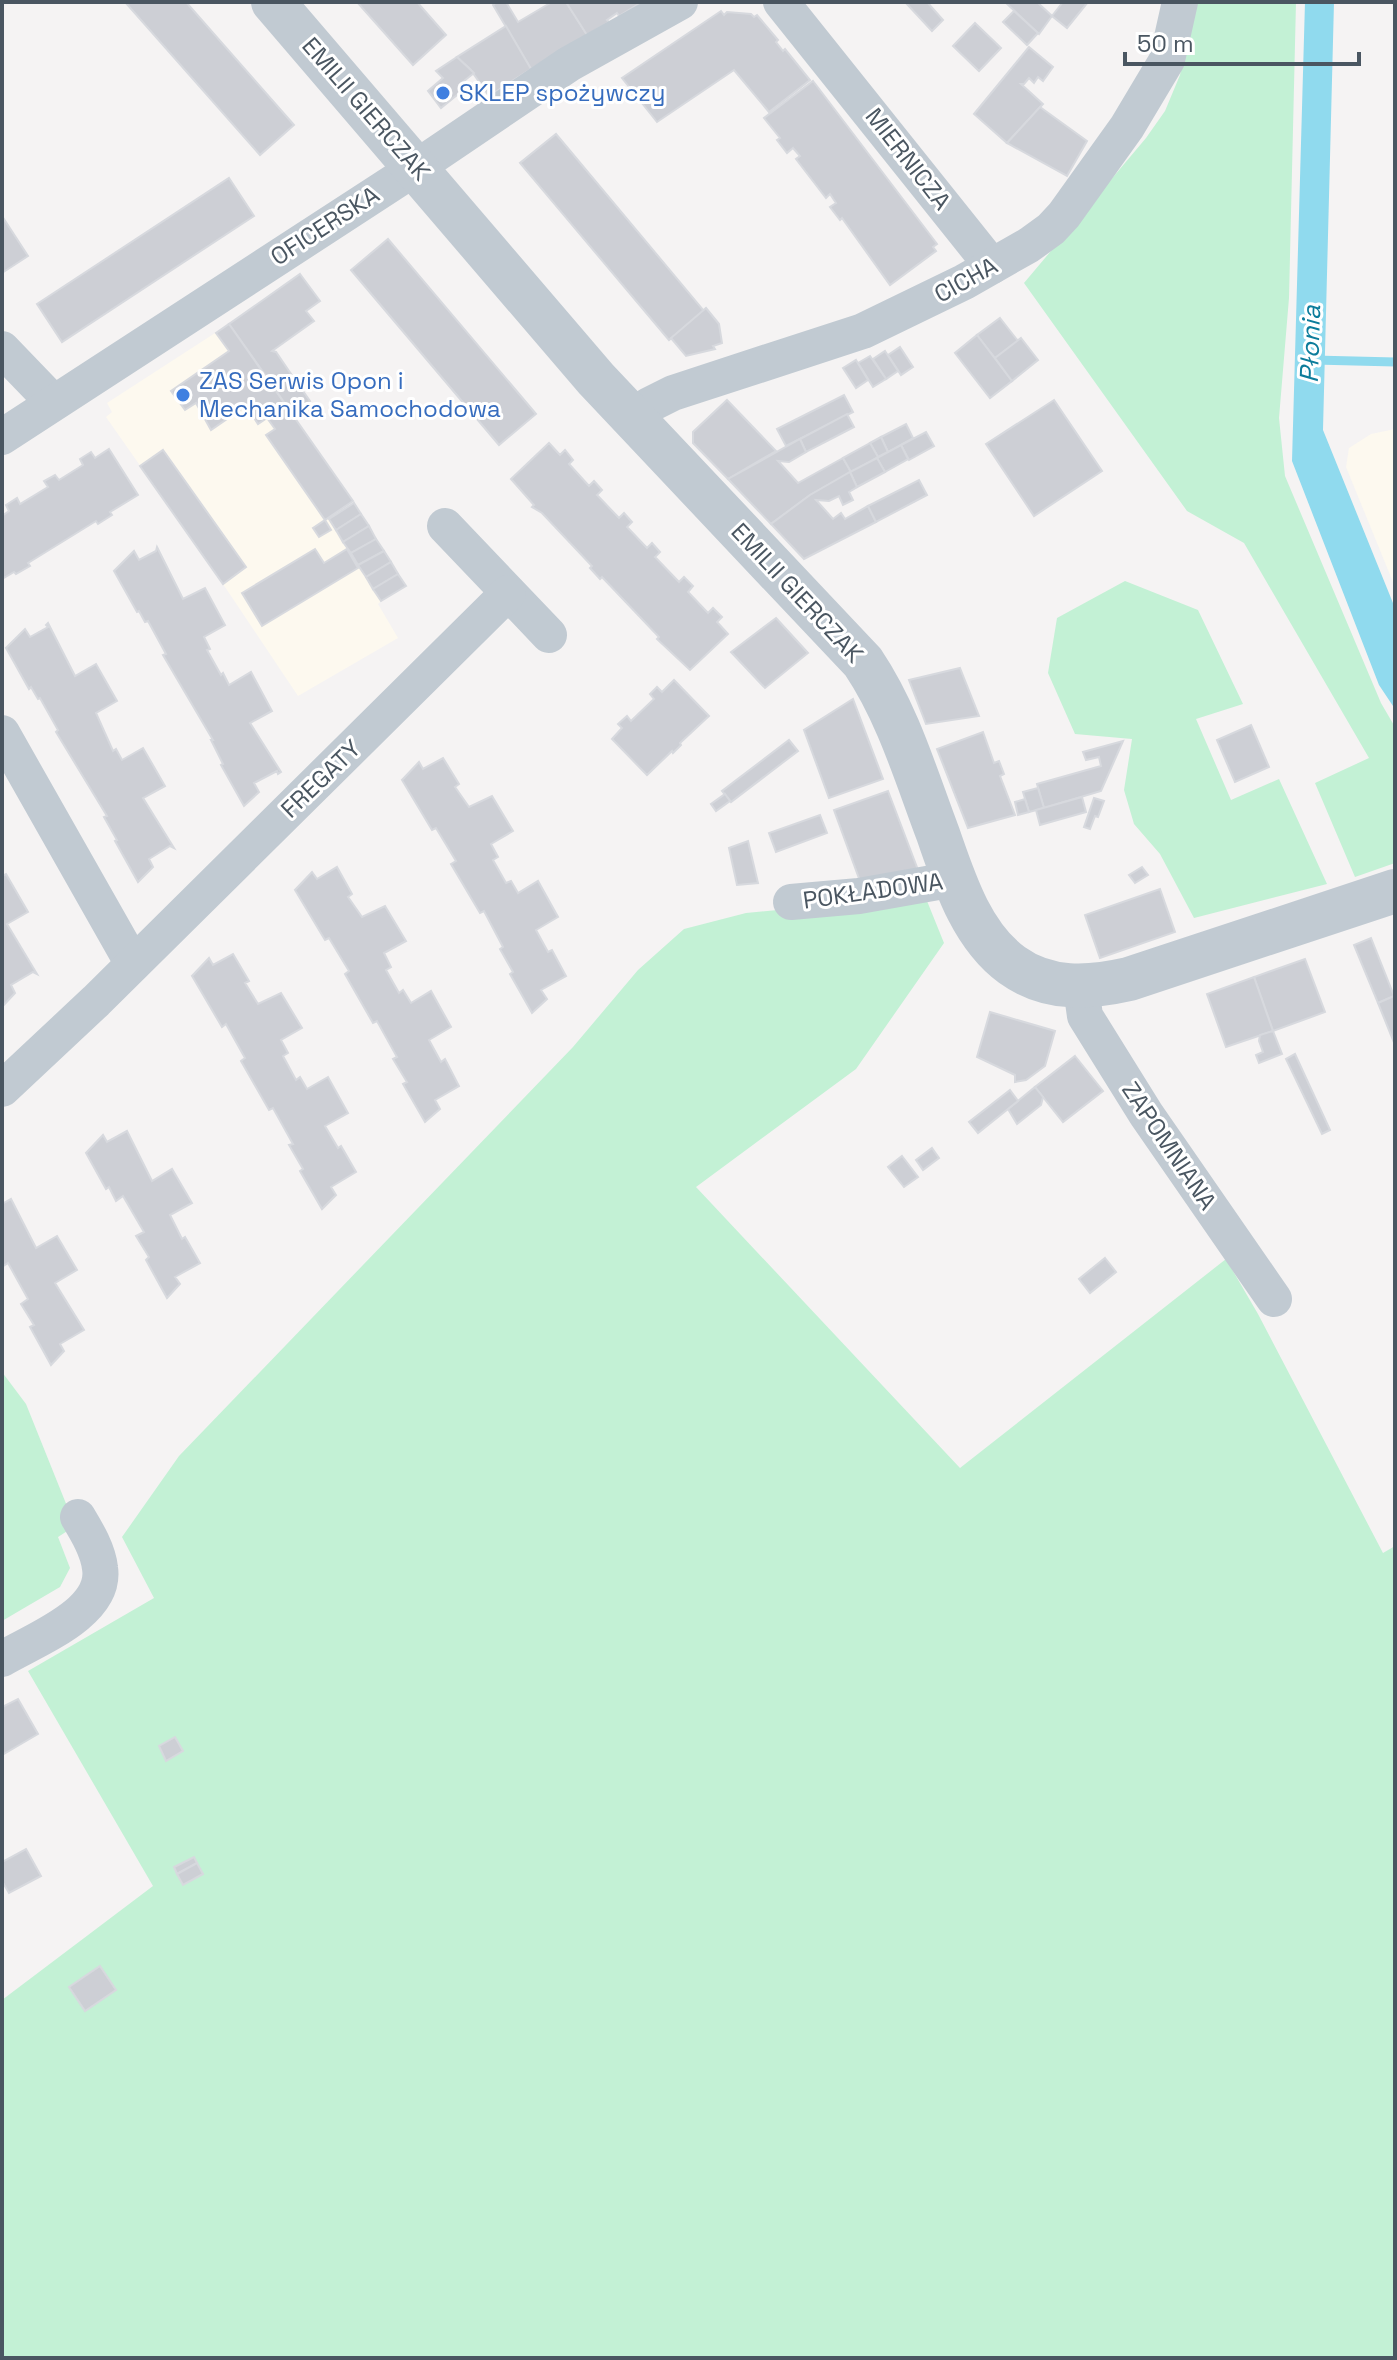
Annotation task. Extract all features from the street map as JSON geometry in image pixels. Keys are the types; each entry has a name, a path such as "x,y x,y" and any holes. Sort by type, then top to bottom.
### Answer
{"street":[{"name":"EMILII GIERCZAK","path":"273,2 631,418 863,662 892,713 955,879 985,937 1013,965 1046,981 1081,987 1129,979 1395,891"},
{"name":"OFICERSKA","path":"2,437 417,167 569,64 680,2"},
{"name":"MIERNICZA","path":"781,2 992,266"},
{"path":"818,2 824,54"},
{"name":"CICHA","path":"631,418 673,393 863,331 1029,245 1064,215 1127,127 1167,60 1180,2"},
{"path":"2,349 53,402"},
{"path":"445,526 549,635"},
{"name":"FREGATY","path":"2,1089 133,964 508,593"},
{"path":"2,733 133,964"},
{"name":"POKŁADOWA","path":"791,902 859,896 955,879"},
{"name":"ZAPOMNIANA","path":"1081,987 1085,1016 1146,1114 1274,1299"},
{"path":"2,1659 80,1613 94,1597 99,1585 100,1567 78,1517"}],"shaded area":[{"path":"229,324 353,501 329,519 381,601 378,604 398,638 298,696 106,417 112,412 107,403"},
{"path":"1395,429 1395,587 1346,467 1349,448 1371,434"}],"green space":[{"path":"1192,2 1296,2 1289,298 1279,418 1285,476 1381,703 1395,727 1395,863 1355,877 1315,783 1369,758 1244,543 1187,511 1024,283 1146,138 1165,111 1180,75"},
{"path":"1125,581 1198,610 1243,704 1196,719 1231,800 1279,779 1327,884 1194,918 1160,854 1134,824 1124,790 1132,739 1075,734 1048,673 1057,618"},
{"path":"925,896 944,943 856,1069 696,1187 960,1468 1226,1259 1383,1553 1395,1546 1395,2358 2,2358 2,2000 153,1886 28,1671 154,1598 122,1537 179,1456 573,1047 638,970 684,929 746,913"},
{"path":"2,1372 26,1404 75,1526 58,1537 70,1568 60,1587 2,1621"}],"water":[{"name":"Płonia","path":"1305,2 1334,2 1323,430 1395,608 1395,709 1379,685 1292,461"}],"building":[{"path":"125,2 186,2 294,125 260,155"},
{"path":"357,2 417,2 446,35 413,65"},
{"path":"506,2 518,22 552,2 566,2 587,35 531,69 493,5"},
{"path":"566,2 640,3 619,16 617,13 607,20 609,22 587,35"},
{"path":"905,2 927,2 943,20 932,31"},
{"path":"1005,2 1037,2 1052,16 1039,34"},
{"path":"1063,2 1088,2 1067,28 1052,16"},
{"path":"721,11 724,15 727,12 757,15 783,51 785,49 810,80 769,112 734,70 657,122 622,78"},
{"path":"1014,11 1038,33 1027,45 1003,22"},
{"path":"975,23 1001,48 979,71 953,46"},
{"path":"506,26 531,69 489,96 470,69 457,57"},
{"path":"1029,47 1053,67 1043,81 1038,77 1034,83 1029,78 1021,84 1043,104 1007,143 974,114"},
{"path":"457,57 474,73 459,85 463,90 441,108 428,91 443,78 436,71"},
{"path":"813,81 937,244 933,247 936,251 890,285 842,218 840,220 830,207 836,203 830,194 826,198 796,159 800,156 793,148 787,153 764,118"},
{"path":"1040,107 1087,141 1067,176 1007,143"},
{"path":"556,134 704,311 669,340 520,163"},
{"path":"229,178 254,216 62,342 37,304"},
{"path":"2,216 28,256 2,273"},
{"path":"388,239 536,414 499,445 351,270"},
{"path":"300,274 320,301 306,311 314,321 272,351 276,352 291,374 273,386 229,324"},
{"path":"706,308 719,324 722,343 713,346 715,349 686,356 671,338"},
{"path":"1000,318 1018,341 995,358 977,335"},
{"path":"229,324 353,501 325,520 266,435 275,429 267,418 258,424 246,406 211,430 196,403 185,410 171,391 229,351 216,333"},
{"path":"977,335 1012,381 990,398 955,353"},
{"path":"1021,338 1038,360 1012,381 995,358"},
{"path":"900,347 913,367 901,375 888,355"},
{"path":"885,351 898,371 886,379 873,359"},
{"path":"870,356 886,379 873,387 858,363"},
{"path":"856,360 868,380 856,388 843,368"},
{"path":"291,374 310,401 292,414 273,386"},
{"path":"844,395 853,412 786,446 777,429"},
{"path":"727,400 776,451 728,479 693,443 693,432"},
{"path":"1054,400 1102,471 1034,516 986,444"},
{"path":"847,414 854,427 806,452 800,439"},
{"path":"906,424 913,438 888,452 881,437"},
{"path":"926,432 934,446 909,460 901,445"},
{"path":"881,437 888,452 878,457 870,443"},
{"path":"800,439 806,452 789,462 778,461 798,483 843,458 851,472 810,495 771,524 728,479"},
{"path":"549,443 560,455 565,450 573,460 569,464 589,486 594,481 602,490 597,495 619,518 624,513 632,522 627,527 647,548 652,543 660,552 655,557 679,582 684,577 693,586 688,592 708,613 713,608 722,617 717,622 728,634 690,670 657,639 659,637 602,577 600,579 590,568 592,566 542,513 532,507 534,505 511,479"},
{"path":"870,443 878,457 851,472 843,458"},
{"path":"901,445 908,459 885,472 877,458"},
{"path":"109,449 138,495 110,512 112,515 98,524 96,521 28,563 30,566 2,579 2,516 9,511 6,505 17,498 20,504 48,487 44,481 55,475 59,480 83,465 80,459 91,452 95,458"},
{"path":"163,450 246,567 223,584 140,466"},
{"path":"877,458 885,472 857,487 850,472"},
{"path":"850,472 857,487 849,492 853,500 843,505 839,496 829,501 816,500 833,519 841,513 845,519 868,506 876,522 804,559 771,524 810,495"},
{"path":"919,480 927,495 876,522 868,506"},
{"path":"354,503 361,514 336,530 329,519"},
{"path":"361,514 369,526 343,542 336,530"},
{"path":"325,520 331,530 319,537 313,528"},
{"path":"369,526 376,539 351,553 343,542"},
{"path":"376,539 384,551 358,565 351,553"},
{"path":"157,547 183,599 205,588 225,625 204,637 210,649 207,650 221,675 223,673 229,685 251,672 272,711 250,723 281,772 278,774 277,771 254,783 259,792 244,806 221,765 213,740 163,655 166,654 148,621 145,622 137,612 114,571 134,551 139,560 156,551"},
{"path":"315,549 324,563 347,549 358,568 262,626 242,593"},
{"path":"384,551 391,562 366,577 358,565"},
{"path":"391,562 398,574 373,589 366,577"},
{"path":"398,574 406,586 381,601 373,589"},
{"path":"776,618 808,653 765,688 731,652"},
{"path":"48,623 75,676 96,664 117,701 96,713 113,751 116,749 122,760 143,748 165,786 143,798 174,848 170,846 149,859 153,867 138,882 115,841 104,817 107,816 56,732 58,730 40,698 31,687 29,689 6,648 25,629 30,637 48,627"},
{"path":"960,668 979,716 926,724 909,680"},
{"path":"674,680 709,716 647,775 612,739 622,728 618,724 627,716 631,721 654,699 650,694 657,687 662,692"},
{"path":"853,699 883,779 829,798 804,730"},
{"path":"1251,725 1269,767 1235,782 1217,740"},
{"path":"983,732 994,763 999,761 1004,774 1000,776 1015,815 968,828 937,749"},
{"path":"789,740 798,751 731,802 722,791"},
{"path":"1123,741 1101,791 1044,808 1037,784 1101,766 1099,757 1086,760 1083,752"},
{"path":"443,758 459,784 455,787 469,807 492,796 513,831 491,844 498,857 493,860 506,883 511,881 518,893 538,881 558,917 536,930 548,952 552,950 566,976 541,990 547,999 532,1013 510,974 513,972 500,949 503,947 484,911 480,913 451,864 456,861 436,828 432,830 402,780 419,762 423,769"},
{"path":"1038,788 1044,808 1029,812 1023,792"},
{"path":"888,791 918,870 860,881 834,810"},
{"path":"725,794 730,801 716,811 711,804"},
{"path":"1082,797 1086,812 1040,825 1036,810"},
{"path":"1094,798 1104,801 1090,829 1084,827"},
{"path":"1025,799 1029,812 1018,815 1015,802"},
{"path":"820,815 827,833 776,852 769,833"},
{"path":"748,841 758,883 737,885 729,848"},
{"path":"337,867 352,894 348,897 362,917 385,906 406,941 384,953 391,967 386,970 399,993 403,990 411,1003 431,991 451,1027 429,1040 441,1062 445,1059 459,1086 435,1100 440,1109 425,1122 403,1084 407,1082 393,1059 397,1057 345,974 349,971 329,938 325,940 295,890 312,872 317,879"},
{"path":"1142,867 1148,875 1135,883 1129,875"},
{"path":"6,874 28,912 7,924 37,974 33,972 11,985 15,993 2,1007 2,876"},
{"path":"1160,889 1175,932 1100,958 1085,915"},
{"path":"1371,938 1394,996 1378,1003 1354,945"},
{"path":"233,954 258,1004 281,993 302,1028 281,1040 288,1053 283,1056 296,1080 300,1077 307,1089 328,1077 348,1113 325,1126 356,1172 331,1187 336,1195 322,1209 300,1171 303,1169 289,1145 293,1144 273,1108 269,1110 241,1061 245,1058 226,1024 222,1027 192,976 209,958 213,965"},
{"path":"1305,959 1325,1012 1273,1031 1254,977"},
{"path":"1254,977 1273,1031 1226,1047 1207,994"},
{"path":"1395,996 1395,1045 1378,1003"},
{"path":"990,1012 1055,1031 1045,1066 1026,1080 1015,1082 1015,1075 977,1057"},
{"path":"1273,1031 1282,1054 1259,1063 1256,1055 1263,1052 1260,1035"},
{"path":"1295,1054 1330,1130 1322,1134 1286,1059"},
{"path":"1075,1056 1103,1091 1063,1122 1035,1087"},
{"path":"1035,1087 1043,1097 1041,1105 1017,1124 1008,1109"},
{"path":"1010,1090 1018,1101 978,1133 969,1122"},
{"path":"127,1131 152,1181 172,1169 192,1203 170,1215 182,1239 185,1237 200,1263 175,1277 180,1284 167,1298 136,1236 144,1232 123,1196 116,1201 109,1187 106,1189 86,1153 103,1135 107,1142"},
{"path":"932,1148 939,1158 923,1170 916,1160"},
{"path":"902,1156 918,1177 904,1187 888,1167"},
{"path":"11,1199 36,1248 57,1236 77,1270 55,1283 84,1330 60,1344 64,1351 51,1365 21,1304 28,1299 8,1263 2,1267 2,1204"},
{"path":"1105,1258 1116,1272 1090,1293 1079,1279"},
{"path":"18,1699 38,1734 2,1755 2,1707"},
{"path":"175,1737 183,1751 166,1761 159,1746"},
{"path":"26,1849 41,1876 9,1893 2,1881 2,1862"},
{"path":"194,1857 197,1863 177,1874 174,1867"},
{"path":"197,1863 203,1874 183,1885 177,1874"},
{"path":"100,1966 116,1990 85,2011 69,1987"}],"waterway":[{"name":"Płonia","path":"1314,360 1395,362"}],"place":[{"name":"SKLEP spożywczy","path":"443,93"},
{"name":"ZAS Serwis Opon i Mechanika Samochodowa","path":"183,395"}]}
